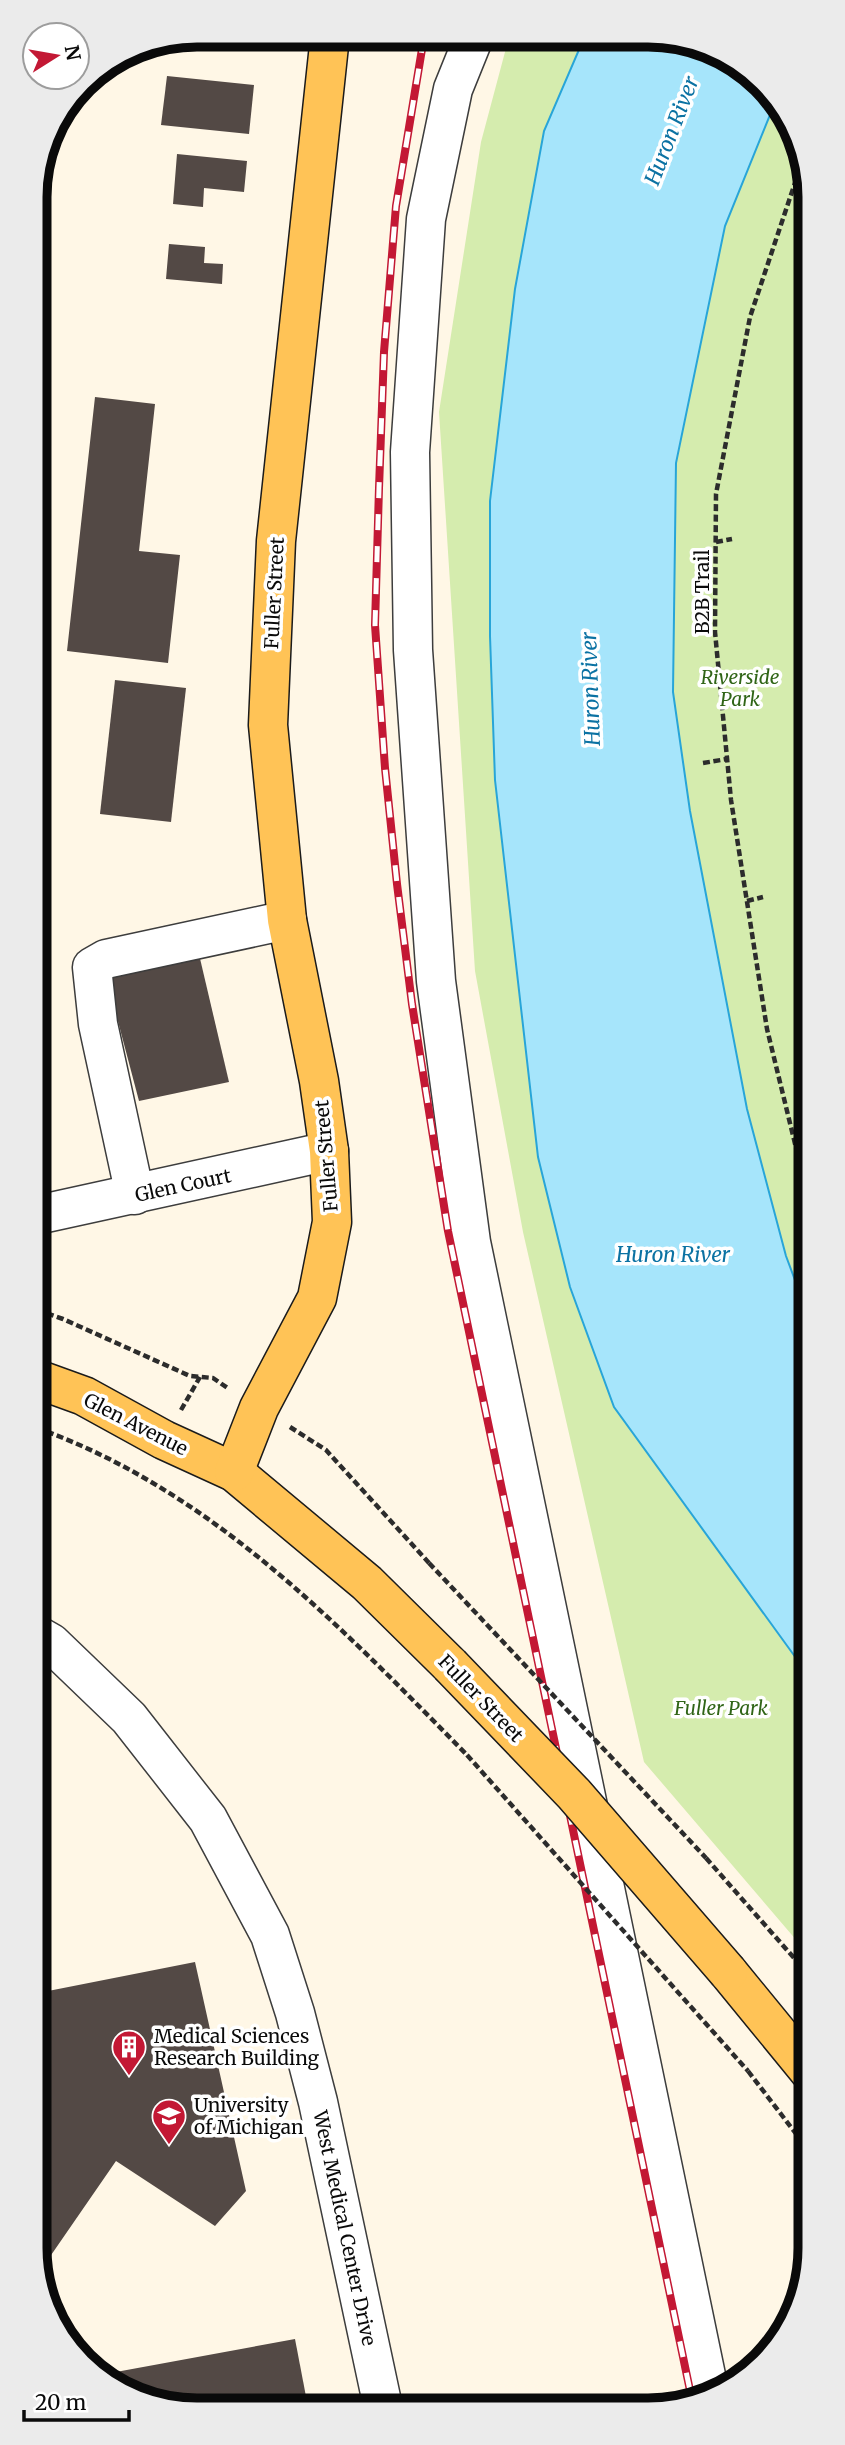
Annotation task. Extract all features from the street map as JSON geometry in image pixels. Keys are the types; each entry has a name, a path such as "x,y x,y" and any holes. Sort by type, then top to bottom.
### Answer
{"main road":[{"name":"Fuller Street","path":"329,47 275,554 268,725 287,920 319,1081 329,1151 332,1222 317,1298 258,1408 234,1472 367,1583 450,1665 574,1794 797,2056"},
{"name":"Glen Avenue","path":"47,1382 83,1396 164,1440 234,1472"}],"street":[{"path":"470,47 453,89 426,219 410,452 413,650 436,981 471,1242 708,2385"},
{"path":"135,1195 98,1024 92,967 106,960 287,920"},
{"name":"Glen Court","path":"48,1213 329,1151"},
{"name":"West Medical Center Drive","path":"47,1641 129,1718 208,1819 270,1935 296,2013 318,2102 381,2398"}],"path":[{"name":"B2B Trail","path":"796,183 750,317 716,494 715,632 727,759 767,1029 798,1154"},
{"path":"716,541 732,539"},
{"path":"703,764 727,759"},
{"path":"747,901 763,897"},
{"path":"47,1314 190,1376 213,1378"},
{"path":"47,1432 144,1477 252,1551 340,1626 467,1755 748,2071 797,2135"},
{"path":"326,1450 706,1858 797,1962"}],"green space":[{"name":"Fuller Park","path":"506,47 580,47 544,131 515,289 490,501 490,636 495,780 538,1157 570,1287 614,1407 797,1660 797,1941 644,1762 523,1232 475,971 439,412 481,142"},
{"name":"Riverside Park","path":"771,112 790,149 798,197 797,1287 786,1256 747,1109 690,811 673,692 676,463 725,226"}],"water":[{"name":"Huron River","path":"580,47 648,47 686,52 723,67 739,78 771,112 725,226 676,463 673,692 690,811 747,1109 786,1256 797,1287 797,1660 614,1407 570,1287 538,1157 495,780 490,636 490,501 515,289 544,131"}],"building":[{"path":"167,76 254,85 249,134 161,125"},
{"path":"177,154 247,161 244,192 204,188 203,207 173,204"},
{"path":"169,244 205,247 204,263 223,264 222,284 166,279"},
{"path":"95,397 155,404 139,551 180,555 168,663 67,651"},
{"path":"115,680 186,688 171,822 100,814"},
{"path":"198,950 229,1082 139,1101 105,972"},
{"name":"Medical Sciences Research Building","path":"195,1962 246,2191 215,2226 116,2161 48,2259 47,1991"},
{"path":"295,2339 306,2398 197,2398 168,2395 140,2386 114,2372"}],"railway":[{"path":"422,47 396,206 384,352 379,488 375,625 385,768 397,884 412,1004 448,1231 690,2391"}],"place":[{"name":"Medical Sciences Research Building","path":"129,2077"},
{"name":"University of Michigan","path":"169,2146"}]}
